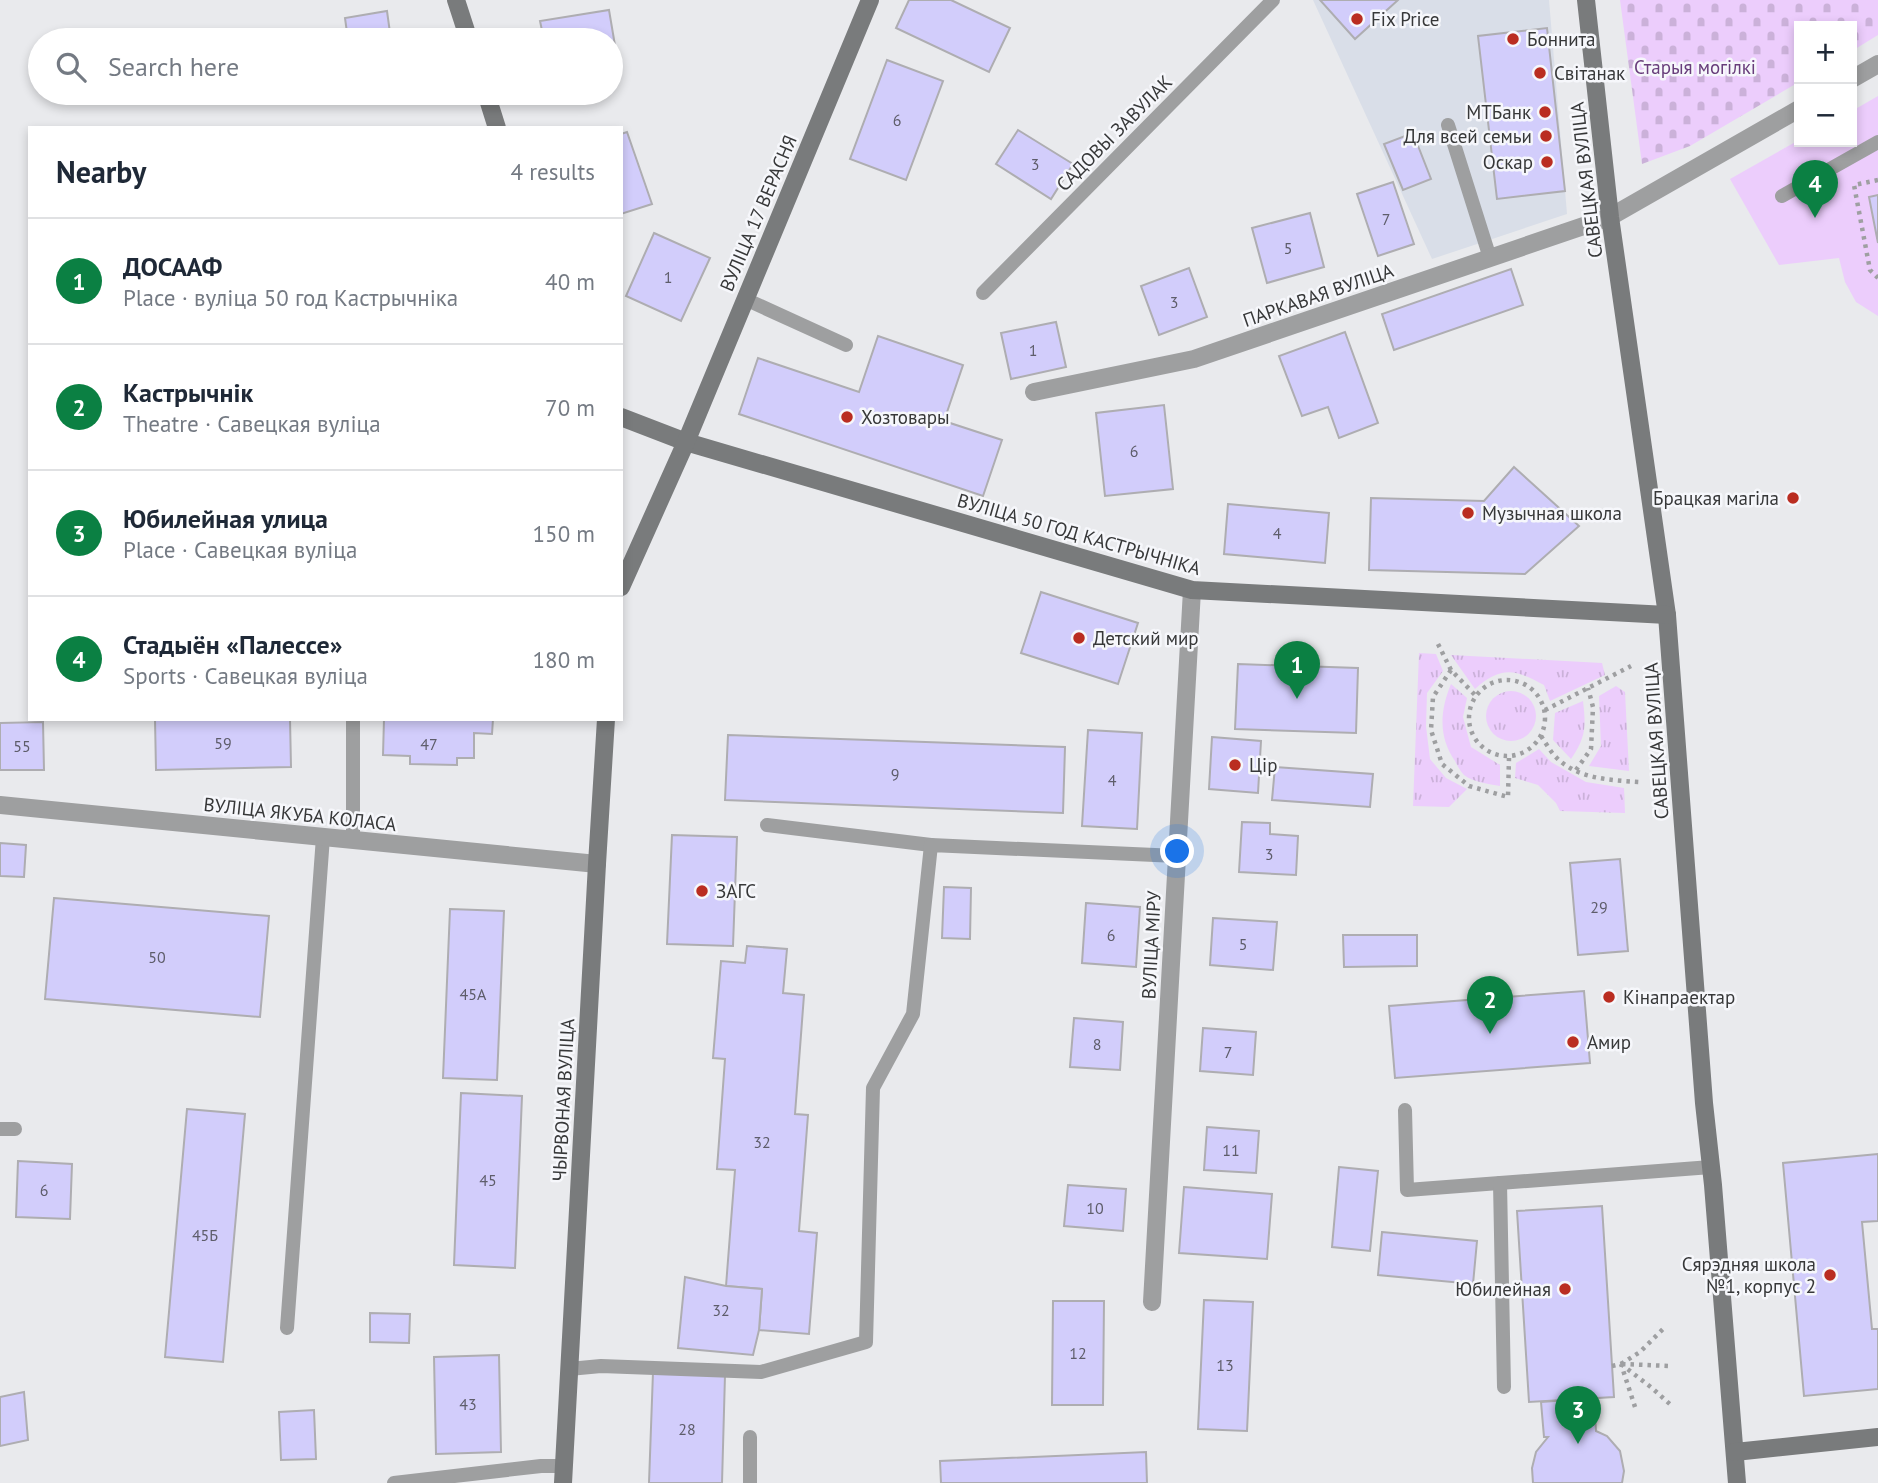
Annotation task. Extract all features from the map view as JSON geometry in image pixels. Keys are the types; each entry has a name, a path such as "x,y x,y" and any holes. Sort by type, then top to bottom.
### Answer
{"street":[{"path":"456,0 465,28"},
{"name":"ВУЛІЦА 17 ВЕРАСНЯ","path":"686,442 870,0"},
{"name":"САВЕЦКАЯ ВУЛІЦА","path":"1586,0 1610,216 1667,615 1704,1103 1737,1483"},
{"path":"1857,76 1878,64"},
{"path":"490,105 496,126"},
{"name":"ПАРКАВАЯ ВУЛІЦА","path":"1034,392 1194,359 1610,216 1794,112"},
{"name":"ВУЛІЦА 50 ГОД КАСТРЫЧНІКА","path":"623,418 686,442 1192,590 1667,615"},
{"path":"623,583 686,442"},
{"name":"ВУЛІЦА МІРУ","path":"1152,1302 1192,590"},
{"name":"ЧЫРВОНАЯ ВУЛІЦА","path":"564,1475 606,721"},
{"name":"ВУЛІЦА ЯКУБА КОЛАСА","path":"0,805 597,864"},
{"path":"1735,1452 1878,1437"}],"lane":[{"name":"САДОВЫ ЗАВУЛАК","path":"983,293 1273,0"},
{"path":"1448,125 1490,258"},
{"path":"1782,196 1878,142"},
{"path":"745,299 846,345"},
{"path":"352,840 353,721"},
{"path":"767,825 931,845 1177,856"},
{"path":"287,1328 323,837"},
{"path":"569,1369 601,1366 761,1372 866,1342 873,1088 913,1014 931,845"},
{"path":"1405,1110 1407,1189 1711,1167"},
{"path":"1500,1183 1504,1387"},
{"path":"750,1483 751,1437"},
{"path":"394,1483 541,1466 564,1475"}],"path":[{"path":"1878,180 1854,185 1870,270 1878,278"},
{"path":"1438,644 1451,670 1476,696"},
{"path":"1545,710 1631,666"},
{"path":"1451,670 1433,697 1432,730 1442,764 1469,786 1508,797 1509,758"},
{"path":"1496,681 1521,682 1532,689 1545,710 1545,723 1534,746 1509,758 1487,751 1477,742 1468,719 1476,696 1485,686 1496,681"},
{"path":"1576,770 1591,749 1593,707 1587,688"},
{"path":"1541,736 1555,756 1576,770 1600,779 1639,782"},
{"path":"1621,1364 1640,1352 1665,1327"},
{"path":"1621,1364 1672,1406"},
{"path":"1621,1364 1636,1410"},
{"path":"1612,1366 1669,1366"}],"shaded area":[{"path":"1313,0 1549,0 1567,214 1432,259"}],"green space":[{"name":"Старыя могілкі","path":"1620,0 1878,0 1878,35 1857,48 1857,21 1794,21 1794,85 1690,146 1642,164"},
{"path":"1878,96 1878,316 1856,302 1845,282 1839,258 1779,265 1730,179 1794,143 1794,147 1857,147 1857,108"},
{"path":"1419,653 1436,654 1443,671 1427,693 1426,726 1430,759 1446,778 1467,789 1449,807 1413,806"},
{"path":"1451,655 1602,663 1605,675 1550,701 1544,685 1516,673 1493,676 1475,689"},
{"path":"1451,684 1467,698 1463,717 1471,747 1500,765 1500,786 1476,781 1464,775 1449,752 1442,723"},
{"path":"1616,686 1625,692 1629,771 1589,766 1601,746 1599,696"},
{"path":"1511,691 1528,699 1536,716 1528,733 1511,741 1494,733 1486,716 1494,699"},
{"path":"1583,701 1584,732 1571,759 1553,740 1555,713"},
{"path":"1539,749 1551,762 1586,782 1624,788 1625,813 1560,811 1556,803 1538,785 1515,778 1516,763"}],"building":[{"path":"909,0 951,0 1010,28 989,72 896,28"},
{"name":"Fix Price","path":"1320,0 1398,0 1355,39"},
{"path":"609,10 612,28 541,28 540,21"},
{"path":"387,11 389,28 346,28 345,18"},
{"path":"1547,28 1565,191 1497,199 1478,36"},
{"path":"887,60 943,81 906,180 850,159"},
{"path":"1018,130 1073,164 1051,199 996,164"},
{"path":"627,132 652,204 623,213 623,133"},
{"path":"1413,133 1431,179 1403,190 1384,144"},
{"path":"1393,182 1414,244 1378,256 1357,194"},
{"path":"1878,195 1878,243 1869,197"},
{"path":"1310,213 1324,267 1267,283 1252,228"},
{"path":"654,233 710,258 681,321 626,296"},
{"path":"1189,268 1207,317 1159,335 1141,286"},
{"path":"1511,269 1523,305 1394,350 1382,314"},
{"path":"1056,322 1066,367 1011,379 1001,333"},
{"path":"1345,332 1378,423 1339,438 1328,407 1302,416 1279,356"},
{"name":"Хозтовары","path":"878,336 963,365 944,421 1002,440 983,496 739,414 758,358 859,392"},
{"path":"1164,405 1173,489 1105,496 1096,413"},
{"name":"Музычная школа","path":"1514,467 1579,526 1525,574 1369,570 1371,498 1484,501"},
{"path":"1228,504 1329,513 1325,563 1224,554"},
{"name":"Детский мир","path":"1041,592 1138,623 1118,684 1021,653"},
{"path":"1238,664 1358,668 1356,733 1235,729"},
{"path":"155,721 290,721 291,767 156,770"},
{"path":"384,721 493,721 492,734 474,733 474,758 457,758 457,765 410,764 410,756 383,755"},
{"path":"43,722 44,770 0,770 0,723"},
{"path":"1088,730 1142,733 1137,829 1082,826"},
{"path":"728,735 1065,747 1063,813 725,800"},
{"name":"Цір","path":"1212,737 1261,741 1258,793 1209,789"},
{"path":"1275,767 1373,774 1370,807 1272,800"},
{"path":"1242,822 1270,823 1270,834 1298,836 1296,875 1239,872"},
{"name":"ЗАГС","path":"672,835 737,837 733,946 667,944"},
{"path":"0,843 26,845 24,877 0,876"},
{"path":"1620,859 1628,951 1578,955 1570,863"},
{"path":"944,887 971,888 970,939 942,938"},
{"path":"54,898 269,916 260,1017 45,999"},
{"path":"1086,903 1140,907 1136,967 1082,963"},
{"path":"450,909 504,911 497,1080 443,1078"},
{"path":"1213,918 1277,922 1273,970 1210,965"},
{"path":"1343,935 1417,935 1417,966 1344,967"},
{"path":"747,946 787,949 783,993 804,995 795,1114 808,1115 799,1231 817,1233 809,1334 759,1330 762,1289 726,1286 735,1170 717,1169 725,1059 713,1058 721,961 745,963"},
{"path":"1584,991 1590,1063 1395,1078 1389,1006"},
{"path":"1074,1018 1123,1022 1120,1070 1070,1067"},
{"path":"1203,1028 1256,1032 1253,1075 1200,1071"},
{"path":"461,1093 522,1096 515,1268 454,1265"},
{"path":"187,1109 245,1114 223,1362 165,1357"},
{"path":"1207,1127 1259,1131 1256,1173 1204,1170"},
{"name":"Сярэдняя школа №1, корпус 2","path":"1878,1154 1878,1221 1862,1222 1872,1329 1878,1329 1878,1389 1804,1396 1783,1163"},
{"path":"18,1161 72,1164 70,1219 16,1217"},
{"path":"1339,1167 1378,1171 1370,1251 1332,1247"},
{"path":"1068,1185 1126,1189 1123,1231 1064,1226"},
{"path":"1184,1187 1272,1194 1267,1259 1179,1253"},
{"name":"Юбилейная","path":"1602,1206 1614,1397 1529,1402 1517,1211"},
{"path":"1382,1232 1477,1241 1473,1284 1378,1275"},
{"path":"685,1277 726,1286 762,1289 759,1330 753,1355 678,1348"},
{"path":"1204,1300 1253,1302 1247,1431 1198,1429"},
{"path":"1053,1301 1104,1301 1103,1405 1052,1405"},
{"path":"370,1313 410,1314 409,1343 370,1342"},
{"path":"499,1355 501,1452 436,1454 434,1357"},
{"path":"653,1372 725,1375 722,1483 649,1483"},
{"path":"24,1392 28,1440 0,1446 0,1397"},
{"path":"1594,1398 1596,1431 1607,1436 1620,1451 1624,1471 1622,1483 1533,1483 1532,1468 1536,1452 1548,1437 1544,1437 1541,1402"},
{"path":"314,1410 316,1459 281,1460 279,1412"},
{"path":"1146,1452 1147,1483 941,1483 940,1461"}],"place":[{"name":"Fix Price","path":"1357,19"},
{"name":"Боннита","path":"1513,39"},
{"name":"Світанак","path":"1540,73"},
{"name":"МТБанк","path":"1545,112"},
{"name":"Для всей семьи","path":"1546,136"},
{"name":"Оскар","path":"1547,162"},
{"name":"Стадыён «Палессе»","path":"1815,218"},
{"name":"Хозтовары","path":"847,417"},
{"name":"Брацкая магіла","path":"1793,498"},
{"name":"Музычная школа","path":"1468,513"},
{"name":"Детский мир","path":"1079,638"},
{"name":"ДОСААФ","path":"1297,699"},
{"name":"Цір","path":"1235,765"},
{"name":"ЗАГС","path":"702,891"},
{"name":"Кінапраектар","path":"1609,997"},
{"name":"Кастрычнік","path":"1490,1034"},
{"name":"Амир","path":"1573,1042"},
{"name":"Сярэдняя школа №1, корпус 2","path":"1830,1275"},
{"name":"Юбилейная","path":"1565,1289"},
{"name":"Юбилейная улица","path":"1578,1444"}]}
